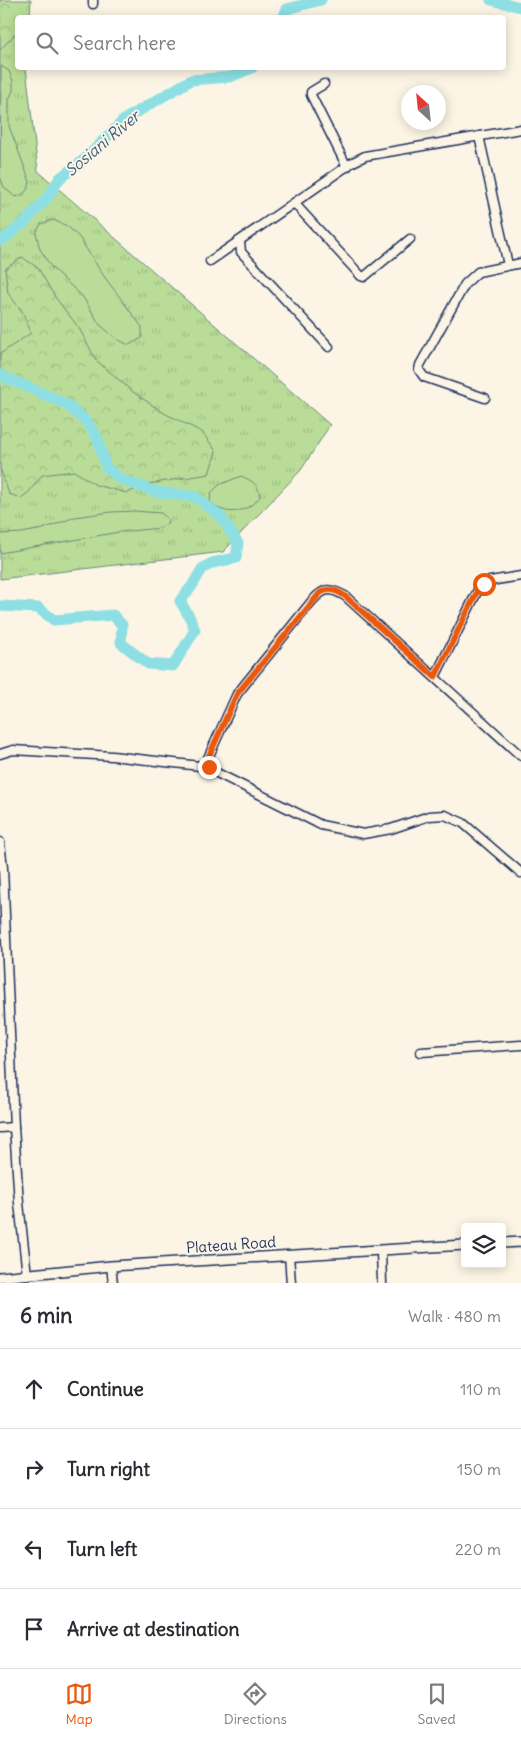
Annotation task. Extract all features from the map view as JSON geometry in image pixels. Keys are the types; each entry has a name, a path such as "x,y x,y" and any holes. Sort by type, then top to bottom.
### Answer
{"street":[{"path":"324,84 311,92 310,95 347,167"},
{"path":"210,261 365,156 521,129"},
{"path":"479,136 508,266"},
{"path":"294,203 364,277 410,240"},
{"path":"240,241 241,252 329,348"},
{"path":"484,398 424,377 419,370 420,365 465,284 478,272 521,263"},
{"path":"435,677 478,590 490,581 521,576"},
{"path":"209,767 208,758 237,694 312,601 324,590 335,590 345,596 520,754"},
{"path":"0,754 13,750 102,755 209,767 215,772 321,825 363,834 391,829 429,816 445,815 463,823 521,873"},
{"path":"0,842 3,868 18,1194 27,1275"},
{"path":"421,1052 521,1045"},
{"path":"0,1128 14,1127"},
{"path":"506,1243 521,1242"},
{"name":"Plateau Road","path":"0,1277 112,1266 461,1245"},
{"path":"381,1250 382,1283"},
{"path":"290,1255 291,1283"},
{"path":"112,1266 113,1283"}],"green space":[{"path":"0,0 15,15 15,70 26,70 38,171 330,425 301,470 223,552 0,579"},
{"path":"0,0 31,0 30,15 15,15 15,34 0,50"},
{"path":"1,66 9,71 13,81 13,91 9,99 9,126 30,182 25,192 15,197 4,187 0,177"},
{"path":"53,220 67,226 79,237 103,275 142,327 142,338 129,345 117,339 100,325 83,297 51,267 40,249 36,233 41,224"},
{"path":"22,257 38,268 55,297 79,328 96,360 133,392 164,413 202,432 216,451 209,474 148,484 127,493 96,485 74,471 42,475 29,492 21,498 9,494 0,468 0,354 31,333 23,313 8,293 5,269"},
{"path":"241,476 252,481 258,489 260,497 248,507 235,511 222,510 210,501 211,493 219,485"},
{"path":"134,511 161,513 168,519 167,524 160,528 119,532 0,553 0,534 22,533 43,529 75,517"}],"waterway":[{"name":"Sosiani River","path":"284,15 287,9 321,0"},
{"name":"Sosiani River","path":"491,0 521,7"},
{"name":"Sosiani River","path":"0,241 25,222 47,198 60,178 85,159 125,119 191,80 230,77 247,70"},
{"name":"Sosiani River","path":"0,375 66,404 86,421 97,437 106,467 122,480 157,492 196,497 221,517 238,543 236,558 212,563 202,569 180,601 195,630 173,666 148,664 121,643 122,625 113,615 54,620 38,608 0,606"}],"route":[{"path":"209,767 208,758 237,694 312,601 324,590 335,590 345,596 435,677 478,590 484,584"}]}
